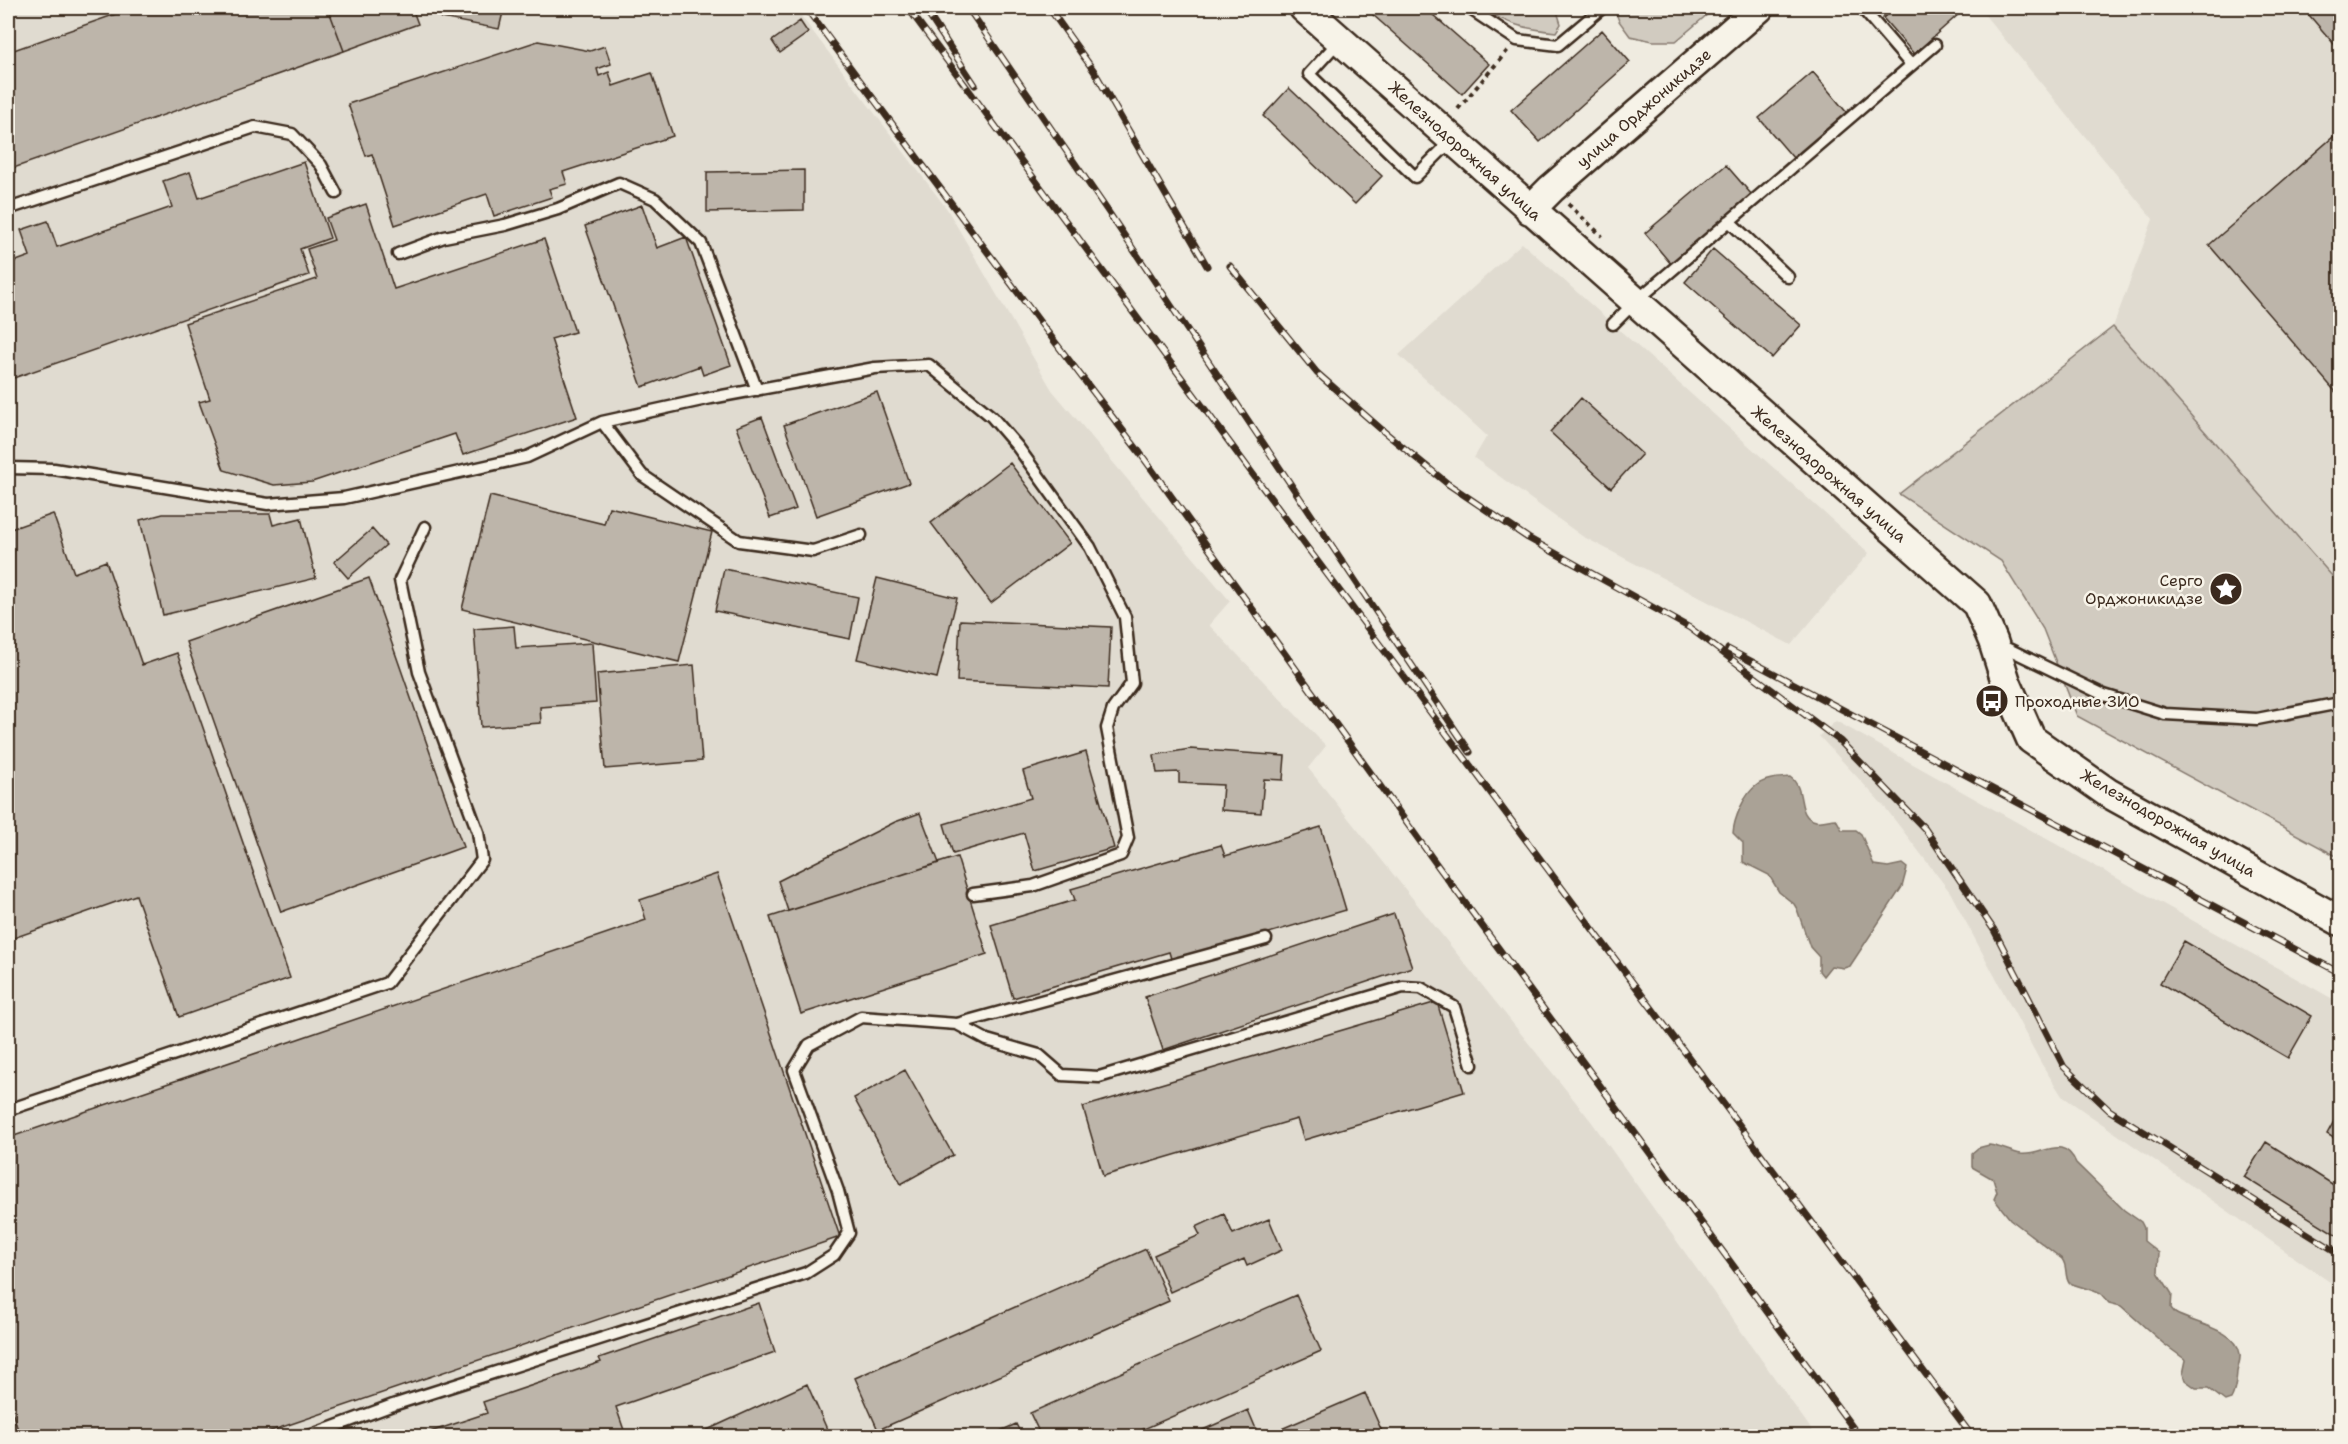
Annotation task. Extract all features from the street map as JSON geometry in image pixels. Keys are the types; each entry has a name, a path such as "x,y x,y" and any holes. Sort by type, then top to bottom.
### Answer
{"street":[{"name":"Железнодорожная улица","path":"1304,8 1977,604 1993,641 2006,682 2031,739 2108,793 2340,921"},
{"name":"улица Орджоникидзе","path":"1530,210 1551,189 1759,8"}],"lane":[{"path":"1469,8 1517,40 1558,45 1602,8"},
{"path":"1862,8 1911,65"},
{"path":"1340,40 1308,74 1415,177 1452,140"},
{"path":"1613,324 1635,302 1935,45"},
{"path":"8,208 255,128 292,134 321,165 336,194"},
{"path":"398,255 444,237 505,225 558,209 619,183 656,200 701,243 757,390"},
{"path":"1729,222 1788,278"},
{"path":"8,468 54,469 268,504 344,498 527,457 602,422 875,368 929,365 992,417 1017,446 1090,547 1125,617 1132,683 1113,709 1107,728 1128,838 1120,855 1033,886 973,894"},
{"path":"602,422 642,475 739,541 813,550 861,535"},
{"path":"8,1110 387,983 482,860 478,832 419,672 400,580 425,527"},
{"path":"1993,641 2104,695 2165,714 2257,719 2340,703"},
{"path":"309,1437 393,1406 806,1273 834,1255 849,1233 838,1191 794,1070 809,1045 861,1017 957,1024 1266,939"},
{"path":"957,1024 987,1040 1039,1055 1062,1075 1099,1077 1403,987 1421,987 1454,1007 1472,1065"}],"path":[{"path":"1458,108 1517,40"},
{"path":"1551,189 1603,237"}],"shaded area":[{"path":"8,8 795,8 947,209 1052,390 1230,601 1209,625 1326,746 1308,768 1591,1121 1816,1436 8,1436"},
{"path":"1483,8 1556,8 1561,24 1556,32 1526,28 1500,18"},
{"path":"1614,8 1715,8 1676,41 1653,41 1630,36 1619,21"},
{"path":"1979,8 2340,8 2340,585 2113,327 2153,219"},
{"path":"1522,243 1869,553 1791,645 1582,536 1474,458 1487,436 1399,355"},
{"path":"2113,327 2340,585 2340,858 2077,716 2043,629 2001,561 1899,494"},
{"path":"1836,721 2340,1003 2340,1289 2062,1096 2041,1063 1950,892 1884,806 1819,736"},
{"path":"1790,777 1798,788 1805,814 1810,818 1816,821 1836,819 1842,830 1856,830 1861,834 1874,865 1888,867 1902,864 1907,868 1902,887 1850,966 1844,968 1831,966 1823,976 1819,971 1819,957 1810,947 1794,904 1779,892 1769,875 1743,862 1743,843 1733,833 1740,807 1752,789 1764,781"},
{"path":"1989,1145 2021,1154 2052,1148 2065,1149 2076,1163 2124,1210 2141,1222 2144,1228 2144,1241 2159,1253 2158,1272 2172,1294 2171,1308 2182,1317 2231,1338 2237,1345 2240,1358 2231,1399 2225,1401 2208,1388 2196,1388 2185,1380 2183,1374 2186,1360 2121,1306 2109,1303 2101,1294 2069,1283 2062,1259 2010,1219 1994,1199 1997,1192 1993,1179 1972,1167 1972,1153 1978,1148"}],"building":[{"path":"133,8 328,8 344,51 8,170 8,52"},
{"path":"328,8 412,8 418,24 344,51"},
{"path":"443,8 504,8 499,29 441,18"},
{"path":"1379,8 1425,8 1489,64 1462,94 1373,15"},
{"path":"1895,8 1954,8 1959,14 1914,54 1883,18"},
{"path":"2303,8 2340,8 2340,51"},
{"path":"800,21 808,33 780,53 772,41"},
{"path":"1602,30 1630,62 1540,142 1511,110"},
{"path":"538,41 590,51 605,46 611,64 597,69 599,76 609,72 613,86 652,73 673,136 563,172 567,184 549,189 552,197 494,216 487,194 395,225 372,154 366,156 348,104"},
{"path":"1813,72 1847,113 1794,159 1759,118"},
{"path":"1289,88 1382,176 1355,204 1263,116"},
{"path":"2340,131 2340,397 2209,245"},
{"path":"304,162 330,238 300,249 309,275 8,380 8,264 30,256 21,230 48,221 57,247 172,207 163,181 190,172 199,198"},
{"path":"1726,165 1752,195 1671,264 1645,233"},
{"path":"804,170 804,210 707,212 707,172"},
{"path":"366,204 394,289 544,239 575,332 551,339 577,417 463,455 455,434 312,482 274,485 224,470 199,402 210,399 185,323 317,279 307,249 334,240 326,218"},
{"path":"642,205 657,248 686,237 731,365 703,375 700,366 642,387 585,226"},
{"path":"1713,249 1801,325 1772,358 1685,282"},
{"path":"877,392 909,483 816,516 784,425"},
{"path":"1581,398 1642,454 1611,488 1550,432"},
{"path":"762,417 796,509 770,518 736,427"},
{"path":"1010,463 1070,543 991,603 931,523"},
{"path":"490,496 604,524 609,507 712,532 679,662 462,609"},
{"path":"53,514 74,573 106,561 142,665 177,653 290,978 179,1017 136,895 8,940 8,530"},
{"path":"163,514 270,514 273,525 301,518 316,578 163,615 140,520"},
{"path":"372,529 386,545 348,578 334,562"},
{"path":"724,569 858,597 850,639 715,611"},
{"path":"369,578 463,847 281,912 186,642"},
{"path":"877,578 957,598 937,678 857,659"},
{"path":"960,620 1111,627 1108,688 957,681"},
{"path":"514,626 516,648 592,643 596,703 540,707 541,723 481,727 474,629"},
{"path":"694,665 702,761 605,769 597,674"},
{"path":"1190,749 1285,756 1283,780 1264,779 1261,813 1221,810 1223,785 1179,783 1179,772 1157,773 1154,755"},
{"path":"1086,752 1114,848 1035,871 1024,833 953,854 944,824 1031,798 1023,771"},
{"path":"920,813 939,863 788,911 778,881 895,822"},
{"path":"1321,827 1346,910 1172,962 1169,952 1013,998 991,925 1075,900 1071,889 1221,845 1225,856"},
{"path":"957,857 987,954 801,1014 770,917"},
{"path":"717,874 840,1237 256,1436 20,1436 8,1400 8,1138 646,920 640,900"},
{"path":"1394,914 1412,967 1163,1050 1145,997"},
{"path":"2184,941 2312,1016 2288,1058 2160,983"},
{"path":"1437,1002 1464,1092 1304,1140 1297,1119 1103,1176 1083,1107"},
{"path":"905,1070 953,1155 901,1184 854,1098"},
{"path":"2340,1110 2340,1142 2327,1134"},
{"path":"2266,1142 2340,1189 2340,1237 2244,1177"},
{"path":"1224,1214 1233,1234 1269,1219 1282,1250 1247,1266 1244,1259 1170,1292 1154,1255 1200,1235 1196,1227"},
{"path":"1146,1249 1169,1301 878,1430 855,1378"},
{"path":"1296,1295 1321,1351 1128,1436 1041,1436 1030,1413"},
{"path":"759,1303 775,1352 616,1407 626,1436 418,1436 487,1413 483,1402 601,1362 599,1358"},
{"path":"807,1384 830,1436 694,1436"},
{"path":"1365,1393 1384,1436 1265,1436"},
{"path":"1248,1410 1259,1436 1189,1436"},
{"path":"1016,1424 1022,1436 989,1436"}],"railway":[{"path":"806,8 1140,453 1440,869 1859,1436"},
{"path":"908,8 1306,546 1972,1436"},
{"path":"924,8 975,85"},
{"path":"968,8 1107,210 1470,752"},
{"path":"1049,8 1094,71 1207,266"},
{"path":"1230,266 1317,373 1448,484 1528,538 1690,628 1840,741 1925,829 1994,930 2064,1067 2109,1110 2340,1254"},
{"path":"1728,649 2340,973"}],"place":[{"name":"Серго Орджоникидзе","path":"2226,589"},
{"name":"Проходные ЗИО","path":"1992,701"}]}
